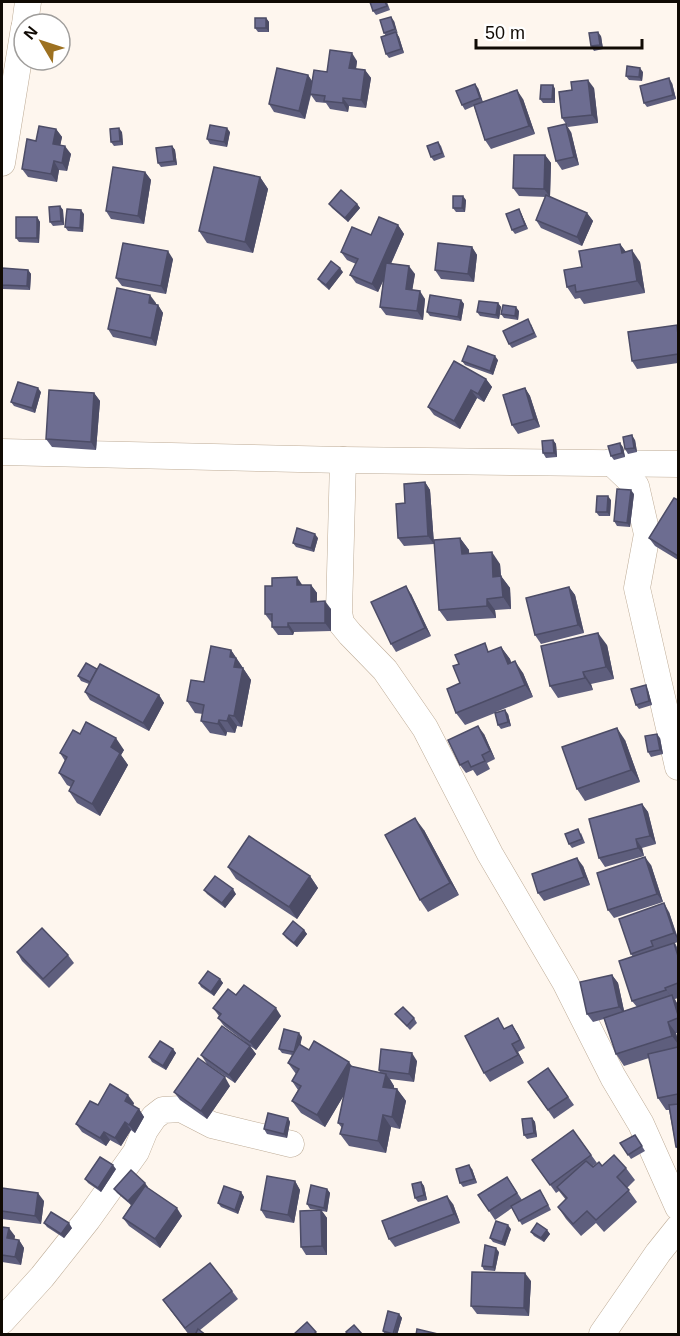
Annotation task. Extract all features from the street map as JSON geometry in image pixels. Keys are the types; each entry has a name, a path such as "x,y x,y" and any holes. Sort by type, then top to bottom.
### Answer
{"street":[{"path":"2,163 17,72"},
{"path":"2,452 343,460 678,464"},
{"path":"343,460 339,612 341,623 385,670 425,728 490,854 565,982 613,1077 641,1124 678,1207"},
{"path":"611,462 636,486 647,534 637,588 678,767"},
{"path":"2,1321 42,1277 88,1219 136,1152 145,1130 154,1117 163,1110 181,1108 212,1125 291,1144"},
{"path":"602,1335 658,1253 678,1228"}],"building":[{"path":"370,2 385,2 387,6 373,11"},
{"path":"391,17 395,29 384,33 380,20"},
{"path":"255,18 266,18 266,28 255,28"},
{"path":"396,32 401,49 386,54 381,37"},
{"path":"598,32 600,45 591,46 589,33"},
{"path":"330,50 352,53 349,68 365,70 361,100 343,98 343,103 324,101 325,96 310,94 314,70 327,72"},
{"path":"627,66 640,68 639,77 626,76"},
{"path":"277,68 308,75 299,111 269,104"},
{"path":"669,78 673,95 644,103 640,86"},
{"path":"588,80 592,115 562,118 559,92 572,90 571,82"},
{"path":"475,84 480,98 462,105 456,91"},
{"path":"541,85 553,85 552,99 540,99"},
{"path":"517,90 529,126 485,140 474,105"},
{"path":"566,124 574,157 556,161 548,128"},
{"path":"210,125 227,128 224,142 207,139"},
{"path":"39,126 56,129 53,144 65,146 62,163 54,161 51,174 22,169 27,139 36,141"},
{"path":"119,128 120,141 111,142 110,129"},
{"path":"438,142 442,153 431,157 427,146"},
{"path":"172,146 174,161 158,163 156,148"},
{"path":"514,155 545,155 544,189 513,188"},
{"path":"113,167 145,172 138,216 106,211"},
{"path":"214,167 260,177 245,242 199,231"},
{"path":"341,190 357,204 345,218 329,204"},
{"path":"546,195 587,213 577,237 536,220"},
{"path":"453,196 463,196 462,208 453,208"},
{"path":"60,206 61,221 50,222 49,207"},
{"path":"67,209 81,210 80,228 65,227"},
{"path":"519,209 525,225 512,230 506,214"},
{"path":"16,217 37,217 37,238 16,238"},
{"path":"379,217 398,225 372,284 350,275 358,259 341,252 352,227 371,235"},
{"path":"123,243 168,251 161,286 116,278"},
{"path":"438,243 472,247 468,274 435,270"},
{"path":"620,244 622,253 632,250 637,281 576,292 575,285 567,287 564,270 582,267 579,251"},
{"path":"331,261 340,268 326,285 318,279"},
{"path":"386,263 409,266 406,289 420,291 417,311 380,307"},
{"path":"2,268 28,270 27,286 2,285"},
{"path":"117,288 150,295 149,303 158,305 151,338 108,329"},
{"path":"430,295 461,300 458,317 427,312"},
{"path":"479,301 498,303 496,315 477,312"},
{"path":"503,305 516,307 515,316 501,314"},
{"path":"528,319 534,333 509,344 503,331"},
{"path":"677,325 678,354 632,361 628,332"},
{"path":"468,346 495,356 490,371 462,361"},
{"path":"454,361 486,379 478,394 471,390 454,421 428,407"},
{"path":"18,382 38,388 32,408 11,402"},
{"path":"525,388 534,419 512,425 503,395"},
{"path":"49,390 94,393 91,442 46,439"},
{"path":"632,435 634,448 625,449 623,437"},
{"path":"553,440 554,453 543,453 542,441"},
{"path":"620,443 622,453 611,456 608,446"},
{"path":"425,482 428,536 398,538 396,504 405,503 404,484"},
{"path":"617,489 631,490 627,523 614,521"},
{"path":"597,496 608,496 607,512 596,512"},
{"path":"674,498 678,500 678,556 649,538"},
{"path":"297,528 315,534 311,548 293,543"},
{"path":"460,538 462,554 492,552 493,577 501,576 503,597 487,599 487,606 439,610 434,540"},
{"path":"297,577 297,585 311,585 311,602 325,601 325,623 288,623 288,627 272,627 272,614 265,614 265,586 272,586 272,578"},
{"path":"406,586 425,628 391,644 371,602"},
{"path":"569,587 578,625 535,635 526,598"},
{"path":"598,633 606,667 583,672 585,678 550,686 541,646"},
{"path":"485,643 488,652 501,647 508,664 515,661 525,685 456,713 447,689 460,683 453,666 459,664 455,655"},
{"path":"211,646 231,650 230,657 236,658 234,667 243,668 234,716 229,715 227,721 219,720 218,724 201,721 204,705 187,701 191,680 204,682"},
{"path":"86,663 97,669 90,682 78,676"},
{"path":"100,664 159,695 143,723 85,692"},
{"path":"646,685 649,701 636,705 631,689"},
{"path":"505,710 508,722 498,725 495,713"},
{"path":"86,722 116,738 111,747 120,753 92,804 69,791 74,781 59,773 67,757 60,753 73,730 80,734"},
{"path":"478,726 490,751 482,755 485,761 471,767 468,761 460,765 448,740"},
{"path":"617,728 631,770 577,789 562,747"},
{"path":"657,734 660,750 648,752 645,736"},
{"path":"642,804 650,836 636,839 638,848 599,858 589,819"},
{"path":"415,818 450,883 420,900 385,835"},
{"path":"578,829 582,839 569,844 565,834"},
{"path":"249,836 310,876 289,907 228,867"},
{"path":"645,857 657,894 608,910 597,873"},
{"path":"577,858 584,877 538,893 532,874"},
{"path":"215,876 233,889 222,903 204,890"},
{"path":"664,903 674,933 651,941 653,946 631,954 619,919"},
{"path":"293,921 304,930 294,943 283,934"},
{"path":"42,928 68,955 43,979 17,952"},
{"path":"674,943 678,956 678,983 665,988 666,990 632,1001 619,961"},
{"path":"208,971 220,979 211,992 199,983"},
{"path":"612,975 619,1007 587,1014 580,982"},
{"path":"244,985 276,1008 250,1042 218,1018 221,1014 213,1008 228,989 236,995"},
{"path":"672,995 678,1018 668,1022 672,1036 616,1054 604,1018"},
{"path":"403,1007 414,1018 407,1026 395,1014"},
{"path":"498,1018 504,1029 512,1025 520,1040 512,1044 518,1055 484,1073 465,1036"},
{"path":"222,1026 250,1046 229,1075 201,1055"},
{"path":"284,1029 299,1033 294,1052 279,1049"},
{"path":"160,1041 173,1049 163,1066 149,1057"},
{"path":"314,1041 349,1062 317,1115 292,1101 301,1086 292,1081 299,1069 288,1063 299,1044 309,1050"},
{"path":"678,1047 678,1094 658,1098 648,1054"},
{"path":"381,1049 412,1053 409,1074 379,1070"},
{"path":"198,1058 225,1077 201,1111 174,1092"},
{"path":"350,1066 386,1074 383,1087 397,1089 392,1117 383,1115 378,1141 340,1134 343,1124 338,1123"},
{"path":"548,1068 568,1097 548,1110 528,1082"},
{"path":"110,1084 128,1095 125,1101 139,1109 129,1125 125,1122 115,1138 104,1132 100,1138 76,1124 90,1101 98,1105"},
{"path":"678,1104 678,1147 676,1147 669,1105"},
{"path":"268,1113 288,1118 284,1134 264,1129"},
{"path":"532,1118 534,1133 524,1135 522,1119"},
{"path":"573,1130 591,1155 550,1185 532,1160"},
{"path":"635,1135 642,1146 628,1155 620,1143"},
{"path":"614,1155 626,1168 617,1177 629,1190 596,1220 587,1211 573,1224 558,1207 567,1198 557,1187 586,1161 593,1167 599,1162 602,1166"},
{"path":"100,1157 113,1165 98,1188 85,1179"},
{"path":"469,1165 474,1179 460,1183 456,1169"},
{"path":"131,1170 145,1183 128,1201 114,1189"},
{"path":"267,1176 295,1181 288,1215 261,1210"},
{"path":"507,1177 517,1193 489,1211 478,1195"},
{"path":"421,1182 424,1195 415,1198 412,1184"},
{"path":"311,1185 327,1189 324,1208 307,1204"},
{"path":"145,1186 177,1208 155,1239 123,1218"},
{"path":"224,1186 241,1192 235,1210 218,1203"},
{"path":"2,1188 38,1193 35,1216 2,1211"},
{"path":"540,1190 548,1205 519,1221 511,1206"},
{"path":"447,1196 454,1214 389,1239 382,1221"},
{"path":"321,1210 322,1246 301,1247 300,1211"},
{"path":"51,1212 69,1223 61,1234 44,1223"},
{"path":"496,1221 508,1225 502,1242 490,1238"},
{"path":"537,1223 547,1230 541,1238 531,1232"},
{"path":"2,1227 9,1228 7,1238 19,1240 15,1257 2,1255"},
{"path":"485,1245 496,1248 493,1267 482,1266"},
{"path":"210,1263 232,1291 185,1328 163,1300"},
{"path":"472,1272 525,1273 524,1308 471,1306"},
{"path":"388,1311 399,1314 393,1334 383,1331"},
{"path":"307,1322 316,1332 313,1335 293,1335"},
{"path":"354,1325 361,1335 348,1335 346,1332"},
{"path":"198,1329 206,1335 195,1335"},
{"path":"417,1329 442,1335 416,1335"}]}
